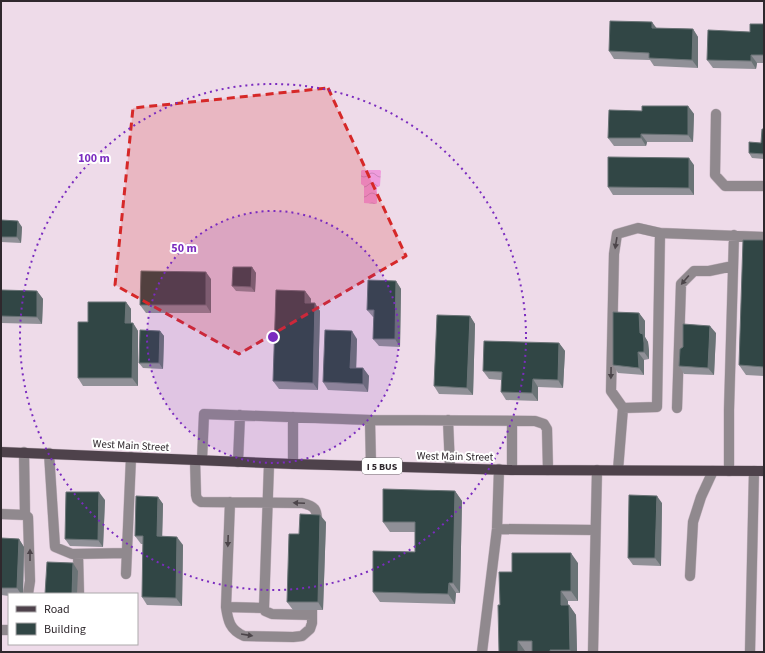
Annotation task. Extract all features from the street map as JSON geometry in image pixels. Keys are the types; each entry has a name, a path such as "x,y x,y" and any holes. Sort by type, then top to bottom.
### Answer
{"main road":[{"name":"West Main Street","path":"1,452 269,464 512,470 759,471"}],"lane":[{"path":"716,114 715,175 725,186 764,186"},
{"path":"618,470 623,408 611,391 614,254 618,234 638,228 660,233 764,237"},
{"path":"623,408 657,407 660,233"},
{"path":"729,470 734,235"},
{"path":"677,408 681,284 694,271 709,271 733,266"},
{"path":"317,522 314,507 302,503 201,502 197,499 195,485 204,414 370,420 535,421 544,424 547,429 548,470"},
{"path":"238,462 240,415"},
{"path":"292,464 293,417"},
{"path":"370,420 371,466"},
{"path":"448,420 450,468"},
{"path":"512,421 512,470"},
{"path":"24,452 25,515 28,517 29,525 30,581 28,593"},
{"path":"49,453 56,547 72,554 127,553"},
{"path":"126,574 131,457"},
{"path":"230,502 226,607 228,618 234,630 244,636 302,636 310,630 312,623 312,612 272,614 265,611 264,608 269,464"},
{"path":"482,652 497,529 499,469"},
{"path":"593,652 597,470"},
{"path":"690,576 693,522 701,497 713,470"},
{"path":"750,652 759,471"},
{"path":"1,514 25,515"},
{"path":"497,529 595,530"},
{"path":"78,554 79,593"},
{"path":"226,607 264,608"}],"highlighted area":[{"path":"328,88 406,256 239,354 115,285 133,108"}],"water":[{"path":"362,170 381,171 380,186 377,187 376,204 364,203 364,186 361,184"}],"building":[{"path":"610,21 652,22 652,28 693,29 692,60 649,58 649,53 609,51"},
{"path":"750,24 764,24 764,55 751,55 751,61 707,60 708,30 750,32"},
{"path":"642,106 688,106 688,135 641,134 641,138 608,138 609,110 642,111"},
{"path":"762,129 764,129 764,154 749,153 749,142 761,143"},
{"path":"608,157 689,158 689,188 608,187"},
{"path":"1,220 18,221 17,237 1,237"},
{"path":"743,240 764,240 764,367 739,365"},
{"path":"233,267 252,267 251,287 232,286"},
{"path":"141,271 206,272 206,305 140,305"},
{"path":"368,280 396,281 395,339 373,339 374,310 367,310"},
{"path":"1,290 37,291 37,317 1,316"},
{"path":"276,290 305,291 305,303 315,303 313,383 273,381"},
{"path":"88,302 126,302 125,323 133,323 132,378 78,378 78,322 88,322"},
{"path":"613,312 639,313 640,333 643,334 644,352 638,352 639,368 613,365"},
{"path":"437,315 470,316 467,388 434,386"},
{"path":"683,324 710,326 708,368 679,366 680,349 683,347"},
{"path":"140,330 160,331 159,363 139,363"},
{"path":"325,330 352,331 350,368 363,368 363,384 323,382"},
{"path":"484,341 559,343 558,380 533,379 532,393 501,392 502,372 483,371"},
{"path":"383,489 455,491 453,583 449,583 448,594 373,592 373,551 415,552 415,522 383,522"},
{"path":"66,492 99,492 98,540 65,539"},
{"path":"629,495 657,496 655,558 628,558"},
{"path":"136,496 158,497 157,536 177,537 176,598 142,597 143,536 135,536"},
{"path":"300,514 320,515 318,602 287,602 289,534 299,534"},
{"path":"1,538 19,539 17,588 1,588"},
{"path":"512,553 571,553 571,591 561,591 561,605 569,605 570,650 532,652 532,641 518,641 518,652 499,652 499,572 512,572"},
{"path":"47,562 73,563 72,593 45,593"}]}
